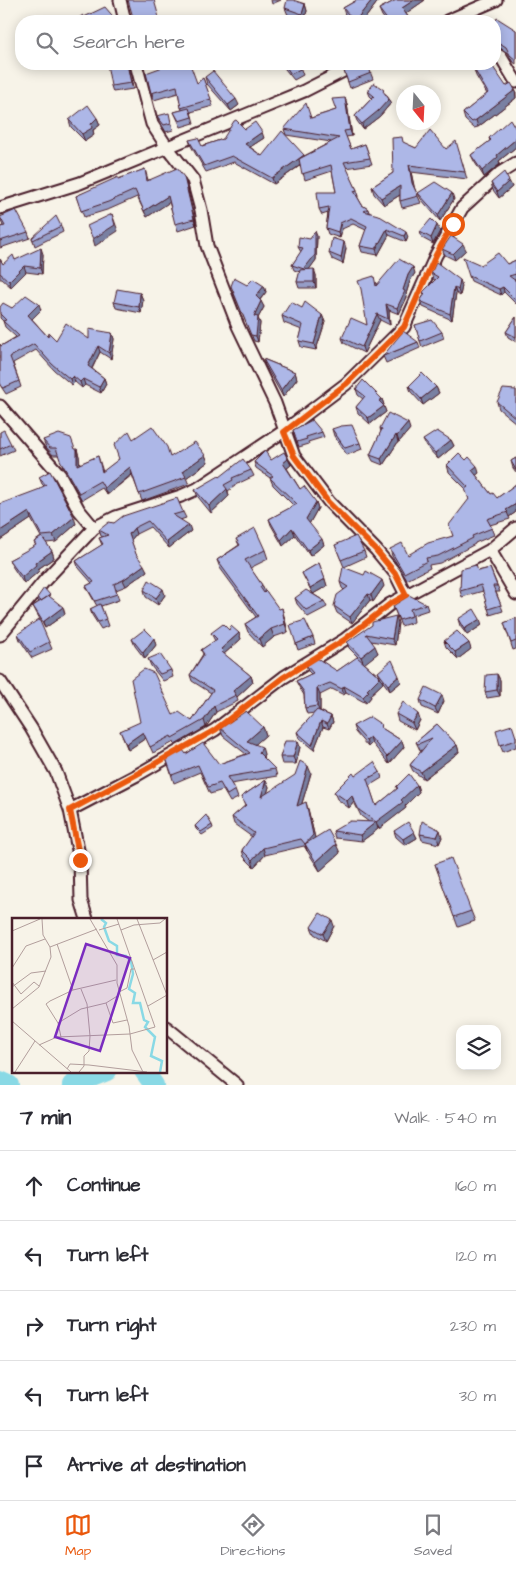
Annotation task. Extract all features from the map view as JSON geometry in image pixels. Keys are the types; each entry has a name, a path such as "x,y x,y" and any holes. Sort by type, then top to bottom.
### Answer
{"street":[{"path":"120,0 124,15"},
{"path":"463,15 496,0"},
{"path":"501,57 516,82"},
{"path":"138,70 152,124 193,180 201,210 207,246 238,326 275,403 294,456 328,502 376,550 395,573 406,595"},
{"path":"0,208 80,183 304,91 346,70"},
{"path":"0,635 45,580 94,528 116,517 197,489 284,432 346,384 404,327 436,255 462,208 500,173 516,162"},
{"path":"0,406 60,475 80,510 94,528"},
{"path":"70,810 215,730 284,677 344,640 390,604 490,550 516,528"},
{"path":"490,550 516,594"},
{"path":"1,685 31,728 56,772 70,810 80,860 81,900 87,918"},
{"path":"168,1028 237,1085"}],"building":[{"path":"128,0 154,0 158,15 132,15"},
{"path":"287,0 305,4 302,14 285,8"},
{"path":"357,0 372,0 360,15 349,15 343,8"},
{"path":"396,0 414,0 402,8 407,15 384,15 379,9"},
{"path":"105,7 112,15 88,15"},
{"path":"501,21 516,30 516,60 510,55 506,47 501,44"},
{"path":"108,70 128,70 131,83 111,86"},
{"path":"154,70 192,70 197,83 203,78 211,99 181,108 177,86 151,93 146,73"},
{"path":"288,70 298,70 291,74"},
{"path":"370,70 371,73 348,82 344,71"},
{"path":"475,70 495,70 506,86 511,83 515,90 472,122 463,113 488,93"},
{"path":"213,71 236,99 228,105 205,77"},
{"path":"374,83 384,90 389,99 362,124 355,116 374,96 368,91"},
{"path":"345,98 350,130 344,131 351,149 365,144 370,158 344,162 357,190 354,191 362,205 368,209 364,211 378,215 406,232 404,236 387,229 376,249 360,246 367,226 351,218 340,223 338,232 326,228 329,207 319,209 317,192 336,192 331,165 302,174 299,159 339,138 284,129 306,103 311,118 336,110 332,99"},
{"path":"88,105 97,118 91,124 92,128 82,134 69,120"},
{"path":"189,108 192,117 179,121 174,112"},
{"path":"169,113 171,123 164,125 157,116"},
{"path":"510,119 516,129 516,139 482,171 471,155 491,140 489,138"},
{"path":"236,120 245,129 255,122 262,132 245,144 262,156 282,131 304,155 272,178 232,156 204,166 189,140 198,138 202,146 223,139"},
{"path":"430,130 446,149 456,141 465,172 409,165 412,183 418,196 400,201 400,186 381,198 372,187 393,173 392,138 402,137 403,142 416,148"},
{"path":"177,168 184,177 194,219 175,224 168,196 144,211 135,190 81,211 76,196 118,177 118,179 145,169 147,181"},
{"path":"504,172 509,181 497,192 491,183"},
{"path":"435,182 452,193 438,215 418,193"},
{"path":"16,210 28,232 0,241 0,227 5,226 0,217"},
{"path":"112,214 115,225 93,239 87,226"},
{"path":"56,216 61,226 33,240 32,238"},
{"path":"431,219 437,225 431,238 420,232"},
{"path":"315,231 315,255 304,269 292,265 303,248 298,247 299,237 310,239"},
{"path":"451,236 463,244 453,254 442,249"},
{"path":"332,238 344,242 341,258 329,253"},
{"path":"41,248 40,268 24,266 9,281 0,273 0,259 3,264 13,255 15,260"},
{"path":"498,253 507,264 516,260 516,274 509,276 516,281 516,300 503,287 499,289 469,276 463,257 481,265"},
{"path":"399,259 413,267 408,275 403,290 405,291 397,308 386,304 388,319 377,314 362,347 342,338 351,318 367,325 358,281 374,276 376,286"},
{"path":"436,262 460,280 458,290 454,287 450,314 420,301 425,294 423,292 438,277 431,273"},
{"path":"314,269 314,282 297,282 300,270"},
{"path":"234,278 247,285 253,279 264,286 256,296 261,301 254,316 258,317 256,336 251,335 231,286"},
{"path":"117,289 140,293 139,307 114,302"},
{"path":"26,295 39,304 28,315 48,337 49,333 56,340 66,323 89,339 89,329 112,333 109,353 98,346 88,366 104,378 99,387 83,379 80,382 73,376 70,379 52,364 34,344 10,357 19,381 3,388 0,383 0,344 1,346 19,336 3,321 6,320 0,314 0,307 3,303 12,308"},
{"path":"291,302 302,308 305,302 322,315 314,344 299,341 303,325 282,316"},
{"path":"516,317 516,337 506,332"},
{"path":"432,320 442,332 420,341 415,325"},
{"path":"403,331 418,342 383,356"},
{"path":"263,359 295,372 281,390"},
{"path":"422,373 436,387 421,399 409,386"},
{"path":"363,380 382,399 379,401 384,406 368,418 356,407 365,396 356,389"},
{"path":"503,389 516,390 516,418 497,402"},
{"path":"388,413 408,423 396,435 381,459 370,455"},
{"path":"312,420 322,432 297,442 293,430"},
{"path":"352,425 360,443 345,448 332,429"},
{"path":"152,426 167,447 170,457 195,442 205,455 183,471 186,477 139,494 130,467 104,488 100,481 79,493 60,460 56,448 50,448 43,440 59,434 71,438 75,449 77,449 77,465 98,456 102,472 119,459 114,445 129,431 133,439"},
{"path":"4,430 11,444 0,449 0,432"},
{"path":"437,431 451,440 435,453 423,440"},
{"path":"265,451 271,460 284,452 288,459 283,463 300,489 304,486 316,502 306,519 322,539 308,550 292,528 281,540 269,519 297,504 270,478 273,476 254,462"},
{"path":"459,453 466,460 469,457 477,466 472,470 491,494 493,493 497,498 516,484 516,504 506,510 508,512 487,519 492,528 472,536 473,538 438,556 426,558 427,561 404,573 390,549 402,543 408,555 428,543 453,536 449,525 469,499 465,489 468,487 447,465"},
{"path":"516,458 516,470 511,461"},
{"path":"243,459 251,470 232,478 233,480 224,485 227,489 209,506 195,490 220,477"},
{"path":"50,471 74,517 53,535 42,536 29,512 0,531 0,504 40,489 46,485 39,477"},
{"path":"177,498 183,512 173,515 189,525 167,542 148,521 134,528 129,534 136,554 144,565 114,584 117,594 95,601 86,586 94,582 76,561 103,544 99,538 108,535 99,530 109,522 114,523 123,516"},
{"path":"255,528 265,550 245,560 262,585 260,587 264,593 266,591 279,609 282,608 285,624 271,629 259,639 245,624 258,616 217,560 240,545 236,539"},
{"path":"356,536 364,551 341,560 335,545"},
{"path":"42,537 52,551 35,563 36,565 22,577 9,560 36,545 34,542"},
{"path":"319,563 325,579 310,588 302,573"},
{"path":"476,565 478,571 490,568 497,586 493,586 501,605 488,609 481,585 460,591 461,569"},
{"path":"343,567 364,575 366,571 382,580 350,617 334,606 337,595 348,587 340,582"},
{"path":"149,580 163,589 156,598 144,590"},
{"path":"44,588 50,595 41,601 37,598"},
{"path":"306,590 324,601 306,610 295,598"},
{"path":"409,595 426,604 410,609 412,616 399,620 393,606"},
{"path":"49,596 63,607 43,622 33,606"},
{"path":"100,604 106,619 98,622 90,609"},
{"path":"474,609 480,619 464,629 458,619"},
{"path":"396,616 392,639 366,634 375,646 361,657 347,642 372,625 372,622"},
{"path":"516,618 516,641 511,643 504,623"},
{"path":"39,619 49,642 30,652 18,634"},
{"path":"305,620 313,637 296,644 290,625"},
{"path":"223,624 229,630 231,626 239,633 221,649 222,652 251,676 233,691 236,695 214,706 204,720 172,738 171,736 150,747 143,732 126,744 120,731 140,722 131,679 144,669 154,673 173,715 179,712 192,721 213,690 190,675 204,654 201,650 217,639 211,633"},
{"path":"145,629 154,638 143,653 132,639"},
{"path":"457,631 469,643 455,652 444,641"},
{"path":"160,654 171,670 160,674 148,659"},
{"path":"357,657 380,677 363,697 344,686 342,689 330,683 317,688 317,706 305,708 304,692 296,681 313,673 306,665 317,658 337,671"},
{"path":"392,660 399,676 388,685 378,672"},
{"path":"497,674 497,690 485,692 486,675"},
{"path":"426,687 442,695 435,708 420,700"},
{"path":"403,702 418,714 412,723 396,714"},
{"path":"317,710 331,716 327,724 321,721 312,745 297,732"},
{"path":"246,711 263,727 247,741 262,747 259,753 275,769 227,777 235,790 227,795 220,783 208,787 198,765 172,775 166,758 183,750 186,754 203,743 219,764 250,753 220,728"},
{"path":"370,717 382,725 380,727 402,741 387,757 370,737 366,740 353,726"},
{"path":"437,724 457,745 421,772 410,765 432,738 418,744 416,742"},
{"path":"512,725 516,740 500,745 496,730"},
{"path":"285,741 298,741 293,757 280,757"},
{"path":"300,761 308,766 297,806 306,802 313,835 305,844 301,839 263,848 252,860 242,850 254,833 232,817 246,805 241,797 266,780 261,797 295,775"},
{"path":"374,762 380,772 367,779 376,806 398,788 396,787 409,774 417,785 401,800 403,802 376,822 359,810 352,796 347,801 334,792 353,773 355,776"},
{"path":"206,815 212,825 201,832 195,826"},
{"path":"350,821 376,822 360,835 333,831"},
{"path":"422,821 440,830 437,837 420,834"},
{"path":"408,822 414,832 403,839 394,831"},
{"path":"328,830 336,844 316,862 305,844"},
{"path":"451,858 471,911 454,917 435,864"},
{"path":"320,913 332,920 323,934 311,927"}],"waterway":[{"path":"72,1085 104,1072"},
{"path":"145,1072 154,1085"},
{"path":"0,1081 9,1085"}],"route":[{"path":"80,860 70,810 215,730 284,677 344,640 390,604 406,595 395,573 376,550 328,502 294,456 284,432 346,384 404,327 436,255 453,224"}]}
